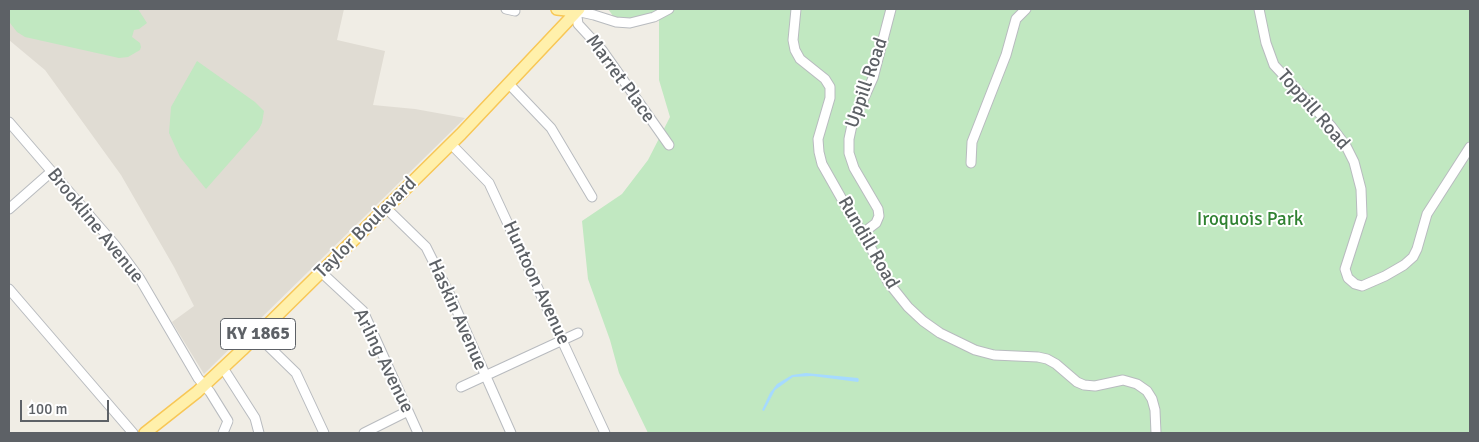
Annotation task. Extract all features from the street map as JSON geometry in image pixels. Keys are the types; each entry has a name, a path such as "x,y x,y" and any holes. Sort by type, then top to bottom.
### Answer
{"main road":[{"path":"557,9 577,10"},
{"name":"Taylor Boulevard","path":"149,432 204,386 258,335 451,144 577,10"}],"street":[{"path":"577,10 626,24 654,17 669,9"},
{"name":"Rundill Road","path":"796,9 793,40 795,50 800,59 825,79 830,87 830,98 818,139 820,159 863,233 888,282 908,307 940,333 975,350 994,355 1047,359 1084,385 1095,386 1123,380 1136,384 1149,394 1154,405 1156,433"},
{"name":"Uppill Road","path":"863,233 876,223 879,216 878,209 851,160 849,138 852,125 873,78 890,9"},
{"path":"970,163 972,142 1006,55 1016,19 1026,9"},
{"name":"Toppill Road","path":"1259,9 1268,51 1274,65 1341,138 1354,162 1361,189 1362,207 1360,222 1345,269 1348,278 1355,284 1362,286 1385,276 1404,265 1413,257 1427,214 1470,147"},
{"name":"Marret Place","path":"577,10 578,24 602,50 669,145"},
{"path":"509,84 551,128 592,198"},
{"name":"Brookline Avenue","path":"9,122 130,264 198,378 228,421 223,433"},
{"name":"Huntoon Avenue","path":"451,144 490,183 605,433"},
{"path":"9,209 51,172"},
{"name":"Haskin Avenue","path":"386,208 426,247 449,293 511,433"},
{"name":"Arling Avenue","path":"321,272 362,312 418,433"},
{"path":"9,289 134,433"},
{"path":"461,387 578,333"},
{"path":"258,335 296,373 324,433"},
{"path":"223,368 253,415 259,433"},
{"path":"364,433 408,412"}],"shaded area":[{"path":"9,9 344,9 337,40 385,51 373,105 415,109 465,118 204,374 172,322 194,306 174,267 121,175 45,70 9,40"}],"green space":[{"path":"9,9 138,9 147,23 134,30 132,37 140,43 140,50 128,57 119,58 25,37 17,32 10,23"},
{"name":"Iroquois Park","path":"608,9 1470,9 1470,433 648,433 619,373 610,340 588,279 582,221 622,194 648,160 670,117 659,80 659,14 646,20 616,20"},
{"path":"197,61 255,102 264,111 259,129 206,189 180,157 169,133 171,107"}],"water":[{"path":"806,373 858,378 859,380 858,382 812,376 793,377 775,390 764,411 762,410 770,393 777,384 792,375"}]}
